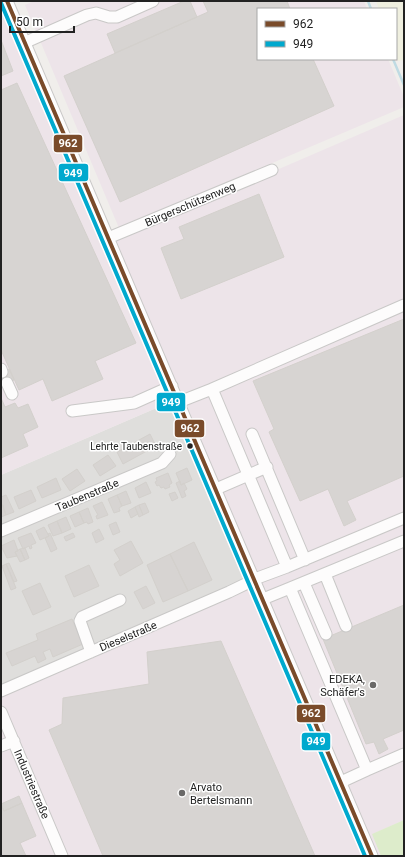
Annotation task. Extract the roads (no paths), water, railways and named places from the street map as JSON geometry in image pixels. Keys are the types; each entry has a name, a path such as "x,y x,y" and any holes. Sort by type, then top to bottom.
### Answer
{"street":[{"path":"7,1 26,42 108,238 372,856"},
{"path":"26,42 87,15 96,13 109,17 116,17 153,1"},
{"name":"Bürgerschützenweg","path":"108,238 272,170"},
{"path":"179,402 212,389 404,304"},
{"path":"7,383 12,394"},
{"path":"72,411 134,403 172,386"},
{"path":"212,389 287,567"},
{"path":"252,434 305,560"},
{"name":"Taubenstraße","path":"1,531 162,463 170,454"},
{"path":"216,489 266,467"},
{"name":"Dieselstraße","path":"1,691 255,580 404,518"},
{"path":"263,599 404,541"},
{"path":"325,574 346,626"},
{"path":"304,583 326,634"},
{"path":"290,588 367,770"},
{"path":"92,652 80,621 82,617 120,600"},
{"name":"Industriestraße","path":"1,712 62,856"},
{"path":"1,746 14,742"},
{"path":"341,782 404,754"}],"waterway":[{"path":"368,1 371,8"},
{"path":"393,60 404,85"}],"place":[{"name":"Lehrte Taubenstraße","path":"190,446"},
{"name":"EDEKA, Schäfer's","path":"373,685"},
{"name":"Arvato Bertelsmann","path":"182,793"}]}
